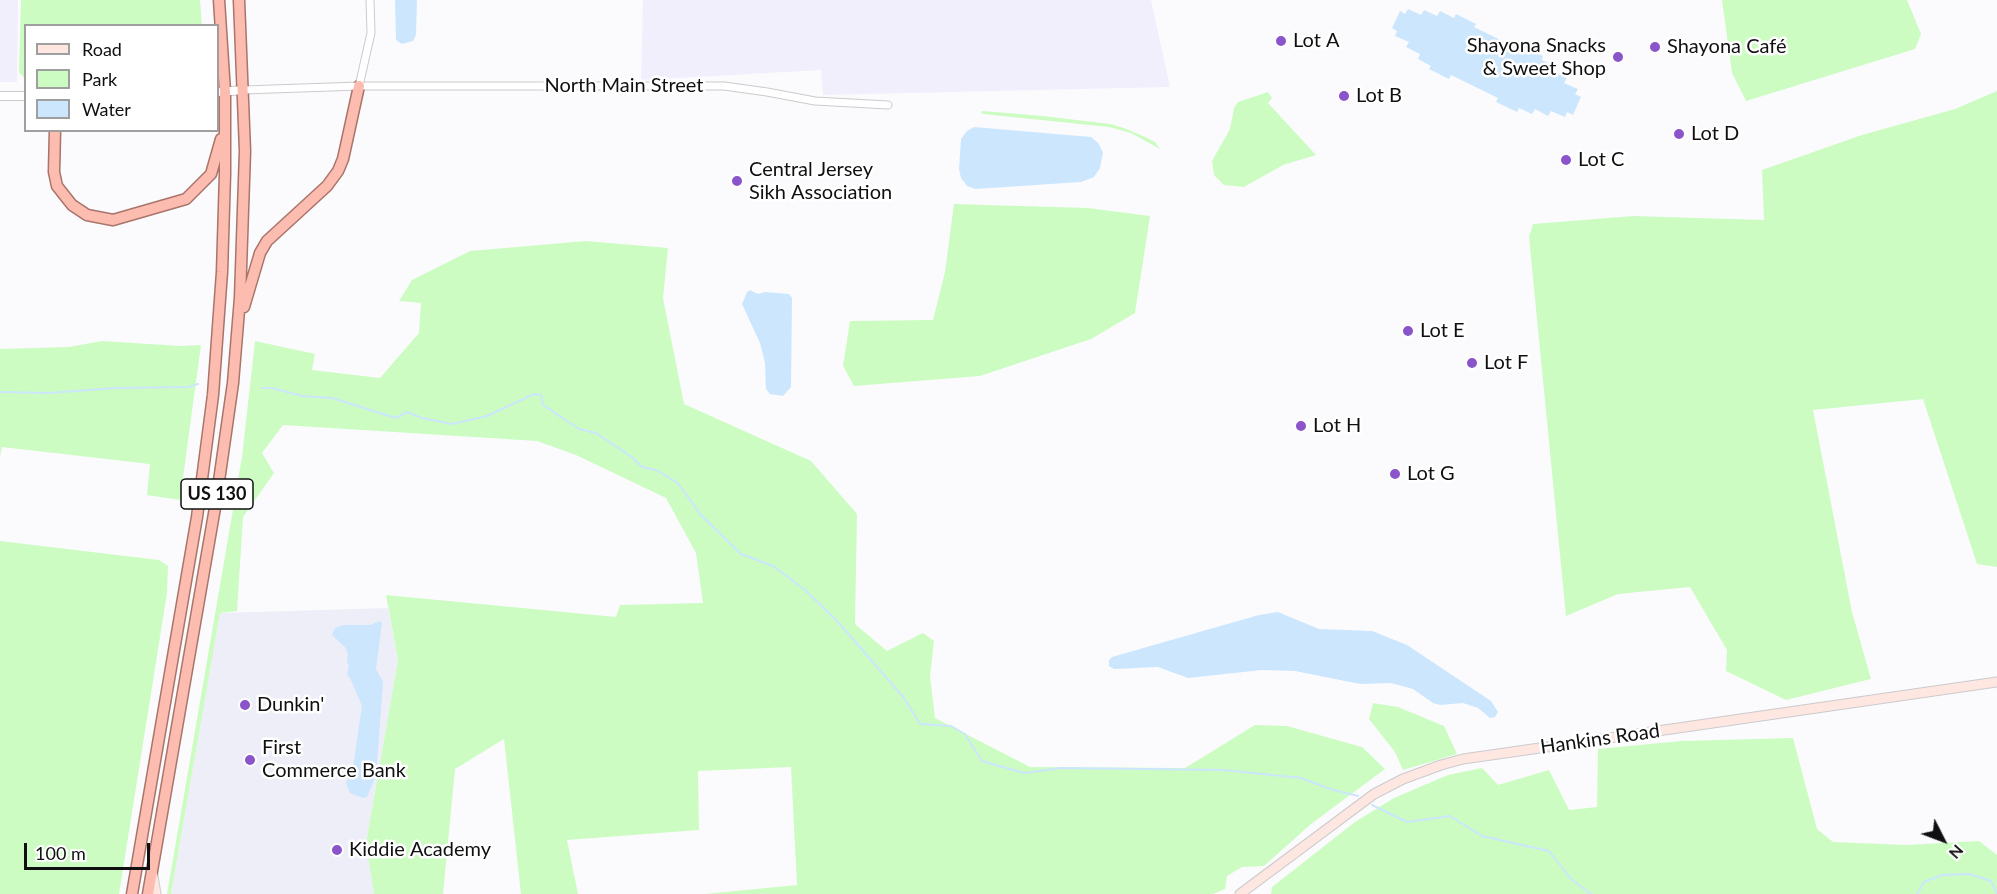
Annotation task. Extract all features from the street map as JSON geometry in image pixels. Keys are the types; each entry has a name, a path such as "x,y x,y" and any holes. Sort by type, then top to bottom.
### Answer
{"highway":[{"name":"US 130","path":"132,894 209,432 222,272 225,128 221,92 219,0"},
{"name":"US 130","path":"147,894 216,502 233,383 244,215 244,90 239,0"},
{"path":"237,339 248,288 264,246 278,230 327,186 338,171 343,159 359,86"},
{"path":"55,132 54,172 57,186 72,205 87,215 113,220 186,199 211,174 225,128"}],"main road":[{"name":"Hankins Road","path":"1240,894 1374,794 1403,779 1441,765 1497,754 1997,682"},
{"path":"153,865 156,894"}],"street":[{"path":"359,86 370,33 370,0"},
{"name":"North Main Street","path":"244,90 359,86 724,86 815,101 888,105"},
{"path":"221,92 244,90"},
{"path":"0,96 24,96"}],"shaded area":[{"path":"0,0 18,0 17,82 0,82"},
{"path":"643,0 1151,0 1170,87 823,95 821,70 641,80"},
{"path":"388,608 398,660 366,843 374,894 171,894 220,613"}],"green space":[{"path":"21,0 200,0 202,24 24,24 24,78 19,72"},
{"path":"1722,0 1907,0 1921,34 1915,49 1746,101 1732,73"},
{"path":"1997,91 1997,567 1977,564 1923,399 1813,410 1852,612 1871,679 1786,700 1726,671 1727,650 1690,587 1618,594 1566,616 1529,237 1533,224 1633,216 1764,220 1762,170 1862,135 1955,109"},
{"path":"1268,92 1272,98 1268,103 1316,155 1283,165 1244,187 1224,185 1214,175 1212,161 1230,129 1234,108 1238,102"},
{"path":"981,112 1110,124 1155,142 1160,149 1131,133 1109,127 983,114"},
{"path":"954,204 1088,208 1150,216 1135,313 1091,339 980,376 854,386 843,366 850,321 933,320 945,272"},
{"path":"586,241 668,248 663,298 684,404 811,461 857,514 855,624 887,651 923,633 934,641 930,676 935,718 1030,767 1185,768 1255,725 1287,726 1362,747 1385,769 1311,824 1264,866 1242,867 1227,876 1225,889 1213,894 705,894 797,885 791,767 698,771 699,830 567,840 578,894 521,894 504,739 455,769 443,894 374,894 366,843 398,660 386,595 616,617 620,605 703,603 696,553 666,498 576,455 537,441 283,425 262,453 274,473 243,517 237,611 220,613 171,894 167,894 242,457 255,341 315,354 312,370 380,378 419,333 421,303 399,301 412,280 470,251"},
{"path":"102,341 181,346 201,345 180,500 147,495 150,464 2,447 0,457 0,349 69,347"},
{"path":"0,541 159,560 168,566 167,593 119,894 0,894"},
{"path":"1373,703 1398,707 1444,726 1457,754 1403,770 1395,752 1369,719"},
{"path":"1793,738 1817,829 1833,842 1906,845 1979,841 1997,855 1997,894 1271,894 1272,887 1355,822 1394,798 1448,775 1482,768 1498,785 1549,770 1569,810 1597,807 1598,749 1681,741"}],"water":[{"path":"395,0 417,0 416,35 413,41 402,44 396,40"},
{"path":"1408,9 1421,15 1424,10 1437,16 1440,11 1454,18 1456,14 1476,24 1474,27 1521,50 1523,46 1543,56 1542,60 1554,66 1552,71 1567,78 1564,83 1578,89 1575,94 1581,97 1573,115 1567,112 1565,117 1551,111 1548,116 1535,109 1532,114 1519,108 1517,112 1496,102 1498,98 1451,75 1449,79 1429,69 1431,66 1418,59 1420,54 1406,47 1409,42 1395,36 1397,31 1392,28 1400,11 1405,14"},
{"path":"974,127 1091,137 1103,152 1100,168 1094,177 1081,182 975,189 967,186 961,178 959,169 961,139 967,131"},
{"path":"750,290 758,294 765,292 789,294 792,298 791,387 783,396 770,394 766,389 765,363 760,343 742,304"},
{"path":"1278,612 1319,629 1372,631 1407,645 1491,701 1498,712 1495,717 1490,718 1478,708 1463,703 1440,705 1433,703 1413,689 1391,683 1360,684 1295,671 1262,670 1188,678 1158,667 1114,669 1109,666 1109,660 1112,657 1259,615"},
{"path":"380,621 382,623 376,669 383,682 376,776 367,797 363,798 350,793 346,783 353,767 362,706 347,675 348,654 345,647 332,635 335,628 344,625 370,625"}],"waterway":[{"path":"0,392 49,393 115,388 188,387 198,384"},
{"path":"262,388 272,388 302,396 332,398 396,418 407,412 422,418 452,424 487,416 534,394 541,395 543,405 579,429 596,433 632,457 642,467 656,470 678,483 700,514 741,554 773,566 805,590 838,622 904,698 920,724 951,726 965,734 982,761 1024,773 1061,768 1224,770 1301,778 1358,796"},
{"path":"1372,805 1407,822 1450,816 1482,836 1549,851 1571,879 1591,894"},
{"path":"1917,894 1924,882 1942,875 1969,874 1991,881 1997,893"}],"place":[{"name":"Lot A","path":"1281,41"},
{"name":"Shayona Café","path":"1655,47"},
{"name":"Shayona Snacks & Sweet Shop","path":"1618,57"},
{"name":"Lot B","path":"1344,96"},
{"name":"Lot D","path":"1679,134"},
{"name":"Lot C","path":"1566,160"},
{"name":"Central Jersey Sikh Association","path":"737,181"},
{"name":"Lot E","path":"1408,331"},
{"name":"Lot F","path":"1472,363"},
{"name":"Lot H","path":"1301,426"},
{"name":"Lot G","path":"1395,474"},
{"name":"Dunkin'","path":"245,705"},
{"name":"First Commerce Bank","path":"250,760"},
{"name":"Kiddie Academy","path":"337,850"}]}
